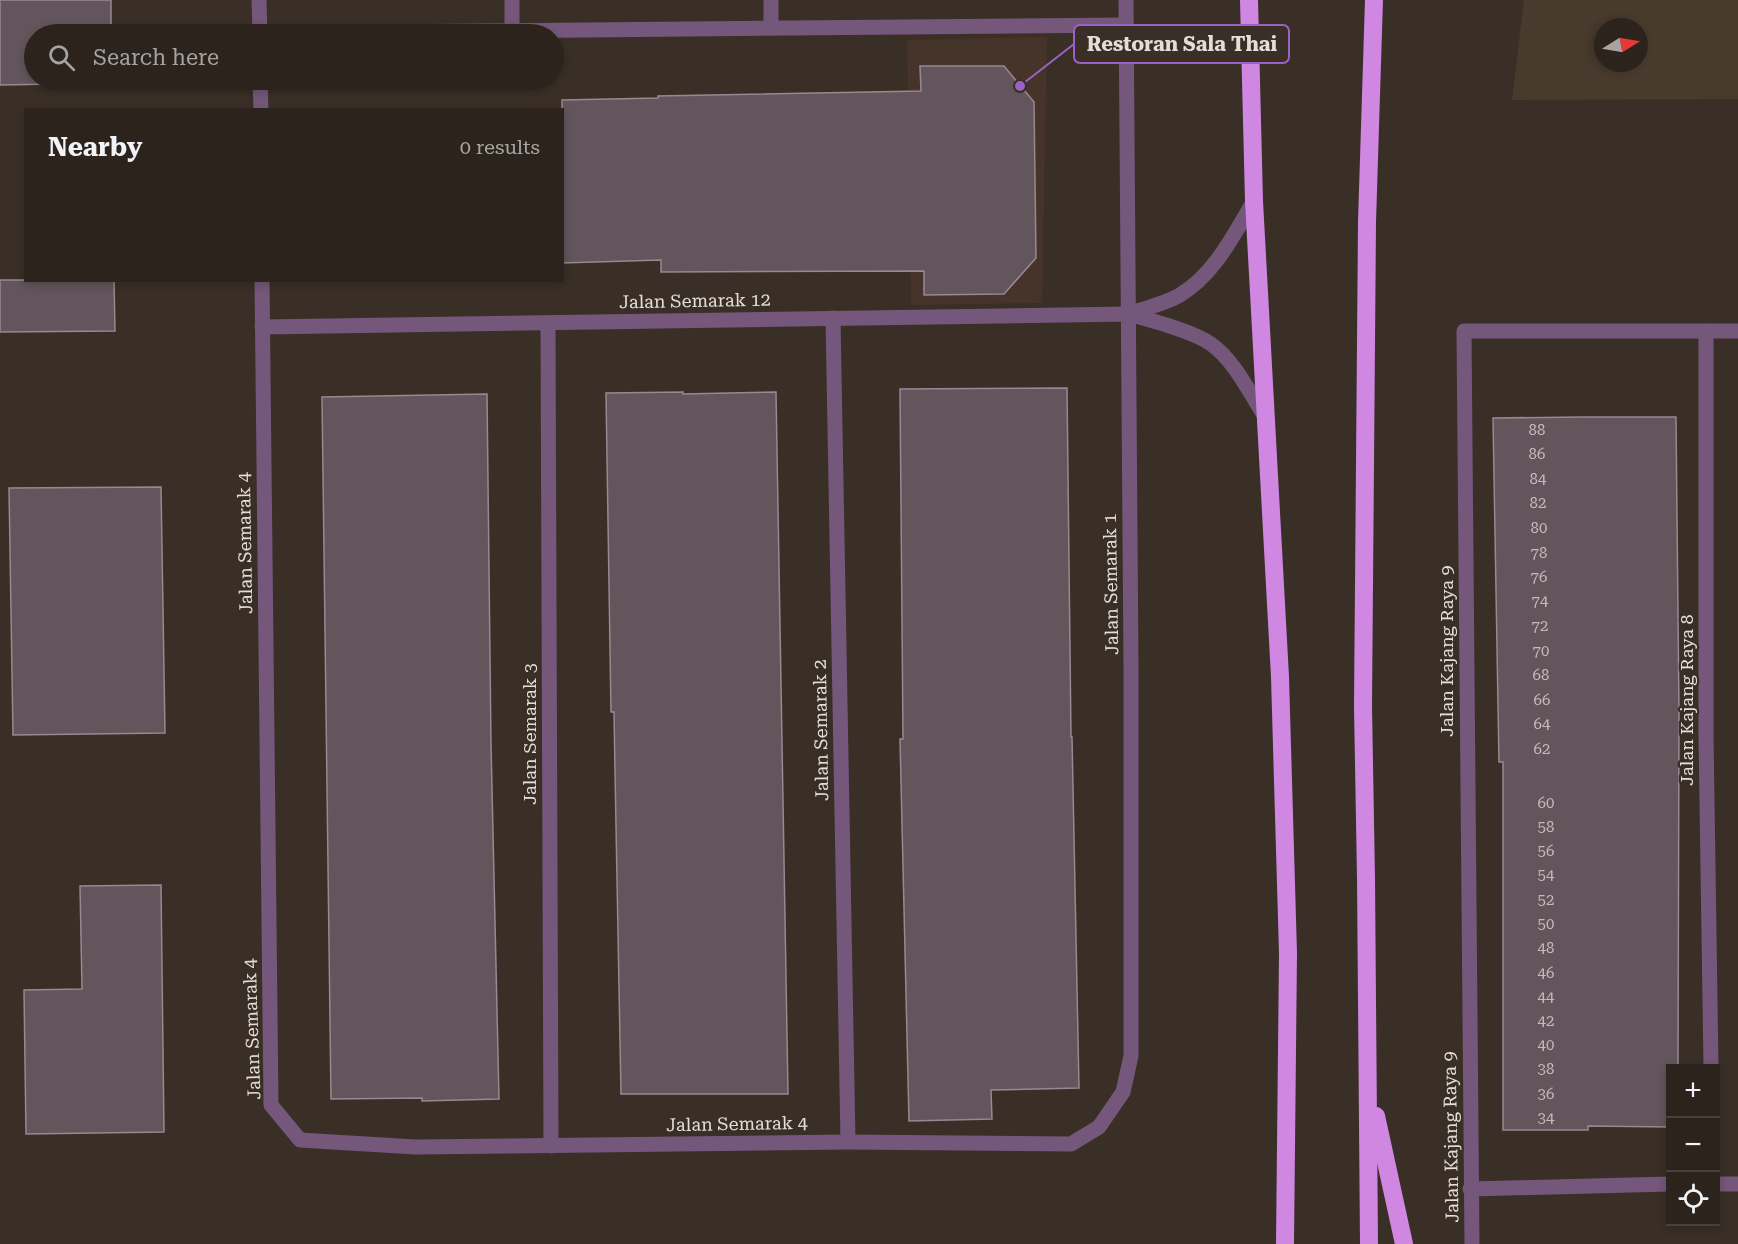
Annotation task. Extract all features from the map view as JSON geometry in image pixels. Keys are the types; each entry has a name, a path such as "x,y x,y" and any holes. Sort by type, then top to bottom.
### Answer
{"highway":[{"path":"1249,0 1254,201 1280,677 1288,953 1285,1244"},
{"path":"1369,1244 1363,706 1367,222 1374,0"},
{"path":"1368,1079 1404,1244"},
{"path":"1273,1244 1285,1147"}],"street":[{"path":"259,0 260,24"},
{"path":"512,0 512,24"},
{"path":"771,0 771,28"},
{"name":"Jalan Semarak 1","path":"1071,1144 1099,1127 1123,1092 1131,1056 1132,699 1126,0"},
{"path":"564,30 1125,25"},
{"path":"260,90 261,108"},
{"name":"Jalan Semarak 12","path":"1128,314 1180,295 1216,264 1254,201"},
{"name":"Jalan Semarak 4","path":"262,282 271,1105 300,1140 415,1148 848,1142 1071,1144"},
{"name":"Jalan Semarak 12","path":"262,327 1128,314 1164,324 1210,343 1227,359 1266,419"},
{"name":"Jalan Semarak 2","path":"833,318 848,1142"},
{"name":"Jalan Semarak 3","path":"548,323 550,1146"},
{"name":"Jalan Kajang Raya 9","path":"1472,1244 1464,331 1738,331"},
{"name":"Jalan Kajang Raya 8","path":"1706,331 1706,734 1711,1064"},
{"path":"1470,1189 1666,1184"},
{"path":"1720,1184 1738,1184"}],"shaded area":[{"path":"1524,0 1738,0 1738,99 1512,100"},
{"path":"1047,37 1042,303 911,305 907,40"}],"building":[{"path":"0,0 111,0 111,24 24,24 24,85 0,85"},
{"path":"920,66 1004,66 1034,102 1036,258 1004,294 924,295 924,271 661,272 661,260 564,263 564,108 562,108 562,100 921,91"},
{"path":"0,280 114,282 115,331 0,332"},
{"path":"1067,388 1071,737 1079,1088 991,1090 992,1119 909,1121 900,739 903,739 900,389"},
{"path":"683,392 683,394 776,392 788,1094 621,1094 614,712 611,712 606,393"},
{"path":"487,394 491,744 499,1099 422,1101 422,1098 331,1099 322,397"},
{"path":"1676,417 1679,713 1678,1064 1666,1064 1666,1127 1588,1126 1588,1130 1503,1130 1503,762 1499,762 1493,418"},
{"path":"161,487 165,733 13,735 9,488"},
{"path":"161,885 164,1132 26,1134 24,990 82,989 80,886"}],"place":[{"name":"Restoran Sala Thai","path":"1020,86"}]}
